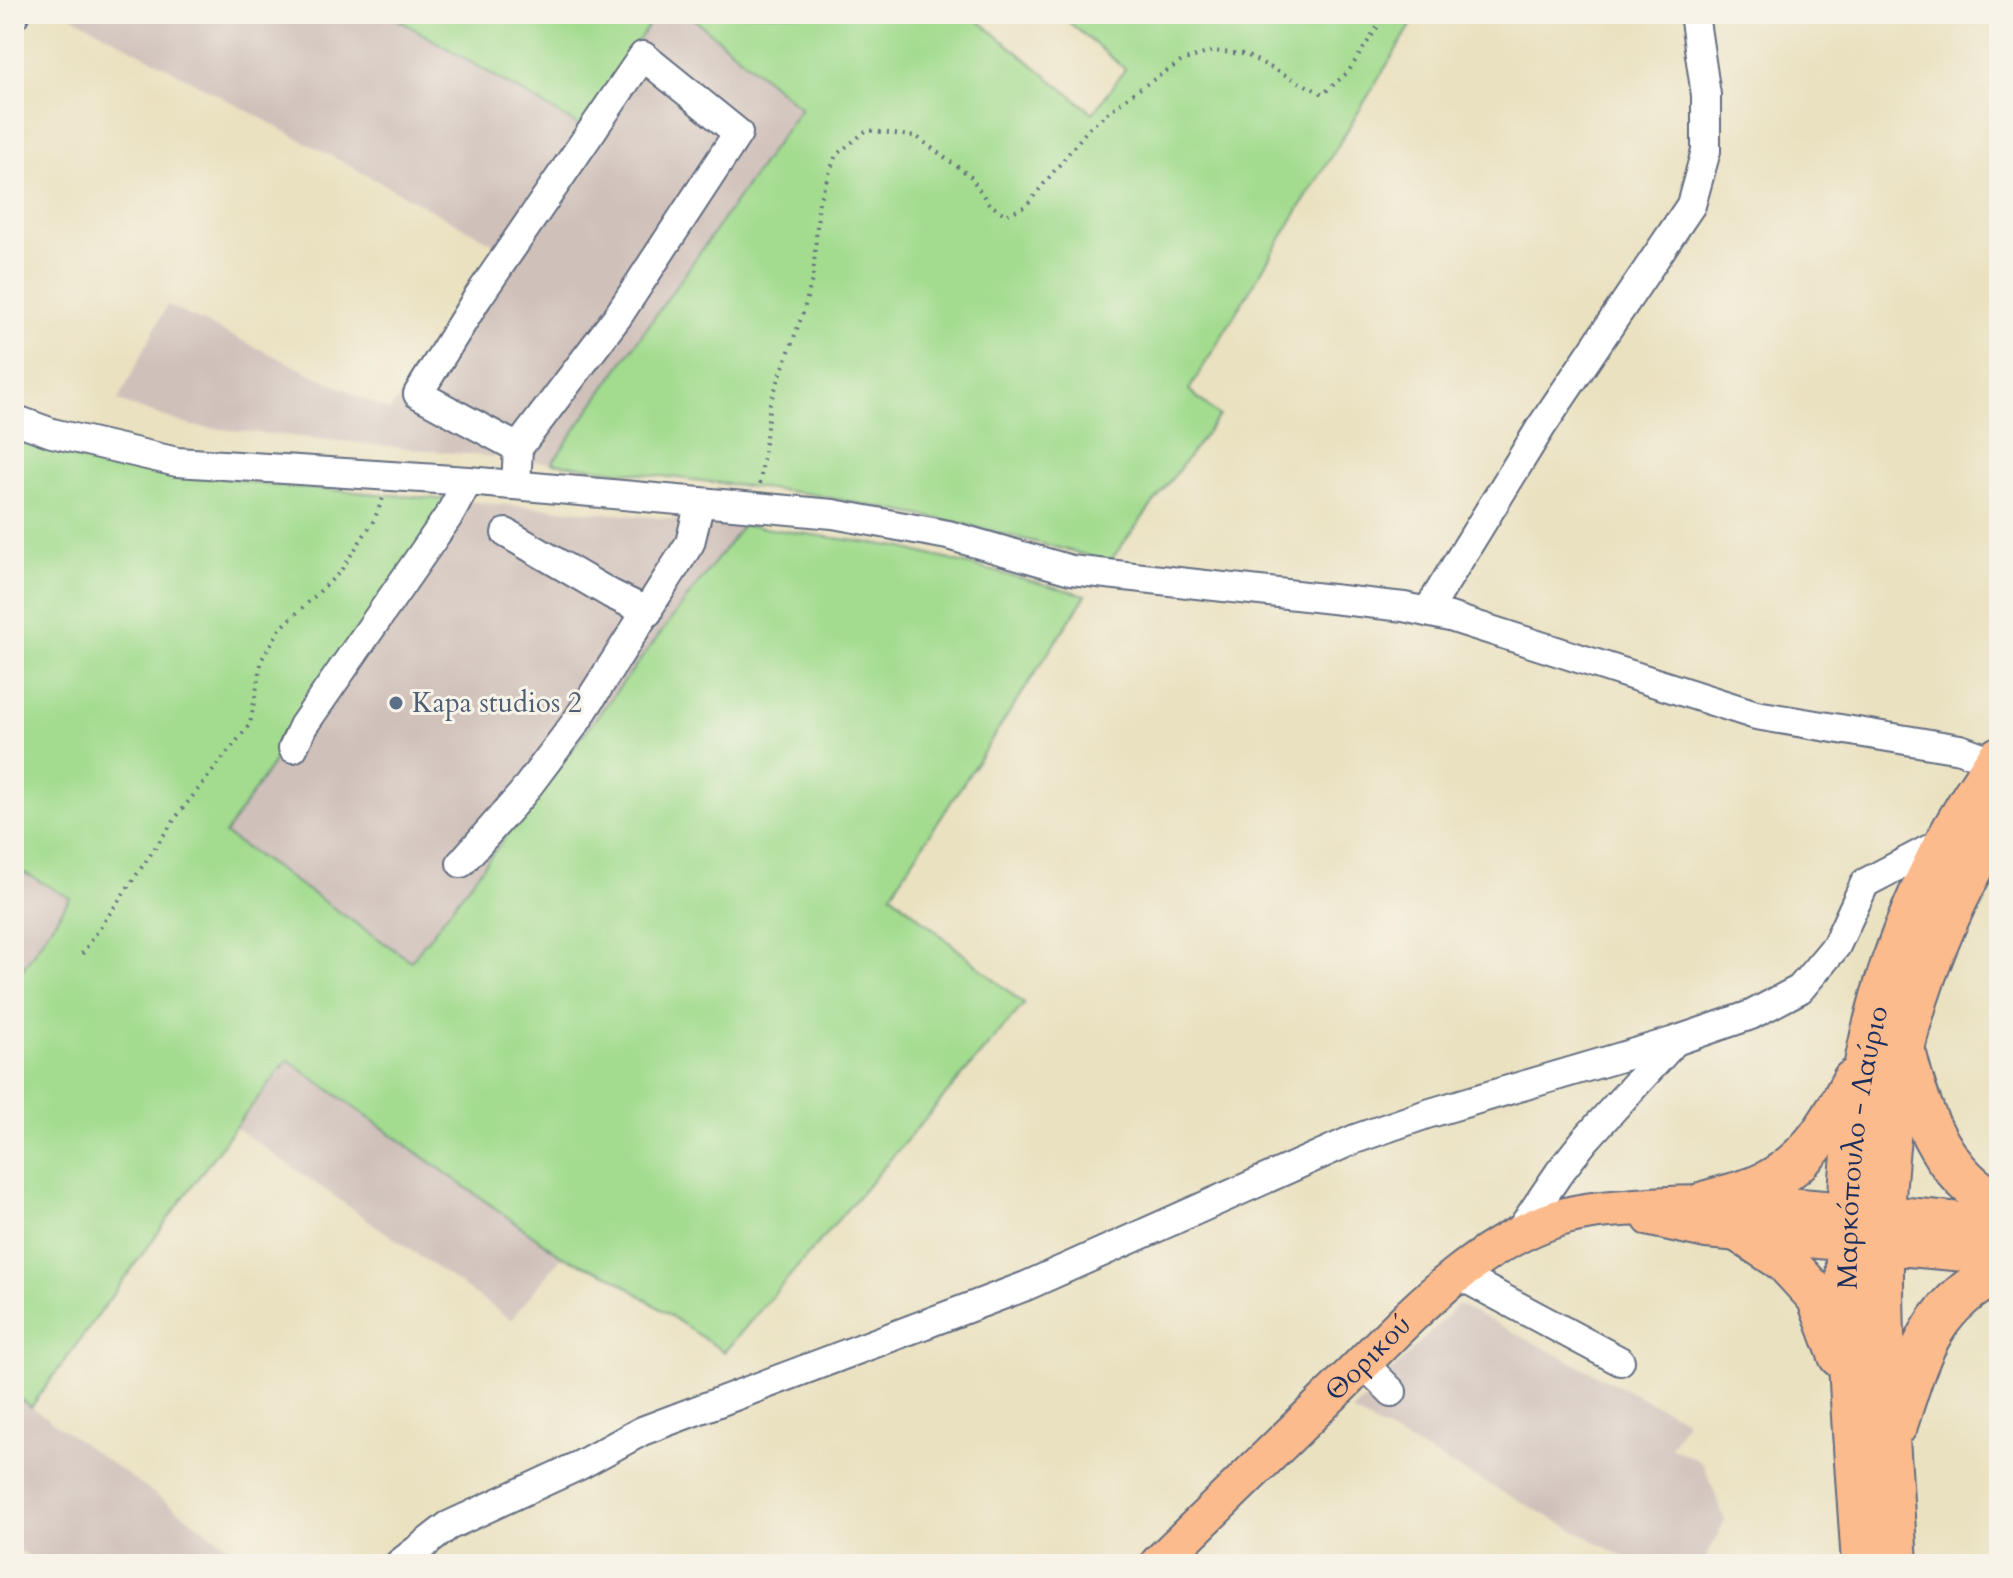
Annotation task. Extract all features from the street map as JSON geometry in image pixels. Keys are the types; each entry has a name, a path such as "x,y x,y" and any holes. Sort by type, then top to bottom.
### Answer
{"highway":[{"name":"Μαρκόπουλο - Λαύριο","path":"1887,1046 1891,971 1915,909 1947,840 1998,760"},
{"name":"Μαρκόπουλο - Λαύριο","path":"1896,1564 1889,1446 1865,1229 1857,1120 1887,1046 1981,850 1999,820"},
{"path":"1707,1202 1766,1182 1806,1154 1887,1046 1951,1165 1985,1197 1999,1203"},
{"name":"Μαρκόπουλο - Λαύριο","path":"1863,1564 1852,1396 1865,1229"},
{"path":"1742,1233 1785,1261 1818,1297 1852,1396"},
{"path":"1889,1446 1924,1343 1944,1311 1979,1281 1999,1272"}],"main road":[{"name":"Θορικού","path":"1158,1564 1363,1363 1459,1275 1485,1254 1517,1235 1559,1218 1611,1209 1707,1202 1865,1229"},
{"name":"Θορικού","path":"1611,1209 1706,1230 1742,1233 1865,1229"},
{"path":"1865,1229 1999,1224"},
{"path":"1865,1229 1999,1256"}],"street":[{"path":"1427,612 1541,427 1691,205 1706,151 1706,95 1694,14"},
{"path":"516,485 518,448 618,316 738,133 643,56 478,297 418,394 518,448"},
{"path":"14,419 52,433 177,462 468,481 833,514 948,535 1071,570 1404,607 1450,617 1756,715 1960,749 1998,760"},
{"path":"293,748 303,726 450,514 468,481"},
{"path":"461,863 522,794 567,734 648,612 690,543 700,502"},
{"path":"506,533 648,612"},
{"path":"399,1564 448,1526 580,1465 642,1431 1026,1286 1355,1139 1751,1015 1800,989 1836,946 1865,883 1947,840"},
{"path":"1517,1235 1576,1151 1675,1041"},
{"path":"1459,1275 1620,1361"},
{"path":"1363,1363 1392,1392"}],"path":[{"path":"757,508 770,403 813,276 819,201 836,155 867,130 917,137 970,176 989,204 1006,215 1026,206 1089,128 1130,95 1182,61 1213,51 1244,54 1323,94 1348,72 1386,14"},
{"path":"82,954 168,828 250,724 262,659 280,629 340,572 374,520 392,477"}],"shaded area":[{"path":"68,14 389,14 580,127 656,14 688,14 801,107 551,463 192,426 118,401 167,305 390,411 500,247"},
{"path":"451,500 743,525 411,961 225,834"},
{"path":"14,867 71,897 14,982"},
{"path":"288,1060 562,1256 511,1320 235,1127"},
{"path":"1458,1304 1686,1420 1671,1447 1703,1463 1725,1520 1703,1564 1638,1564 1352,1412"},
{"path":"14,1395 254,1564 39,1564 14,1546"}],"green space":[{"path":"389,14 656,14 581,127"},
{"path":"688,14 970,14 1093,113 1125,69 1059,14 1418,14 1189,390 1219,416 1110,561 960,523 811,494 552,463 801,108"},
{"path":"14,433 260,484 451,500 225,834 411,961 743,525 899,547 1086,595 891,894 1024,1004 724,1352 613,1277 562,1256 288,1060 235,1127 31,1407 14,1395 14,982 70,898 14,867"}],"place":[{"name":"Kapa studios 2","path":"396,703"}]}
